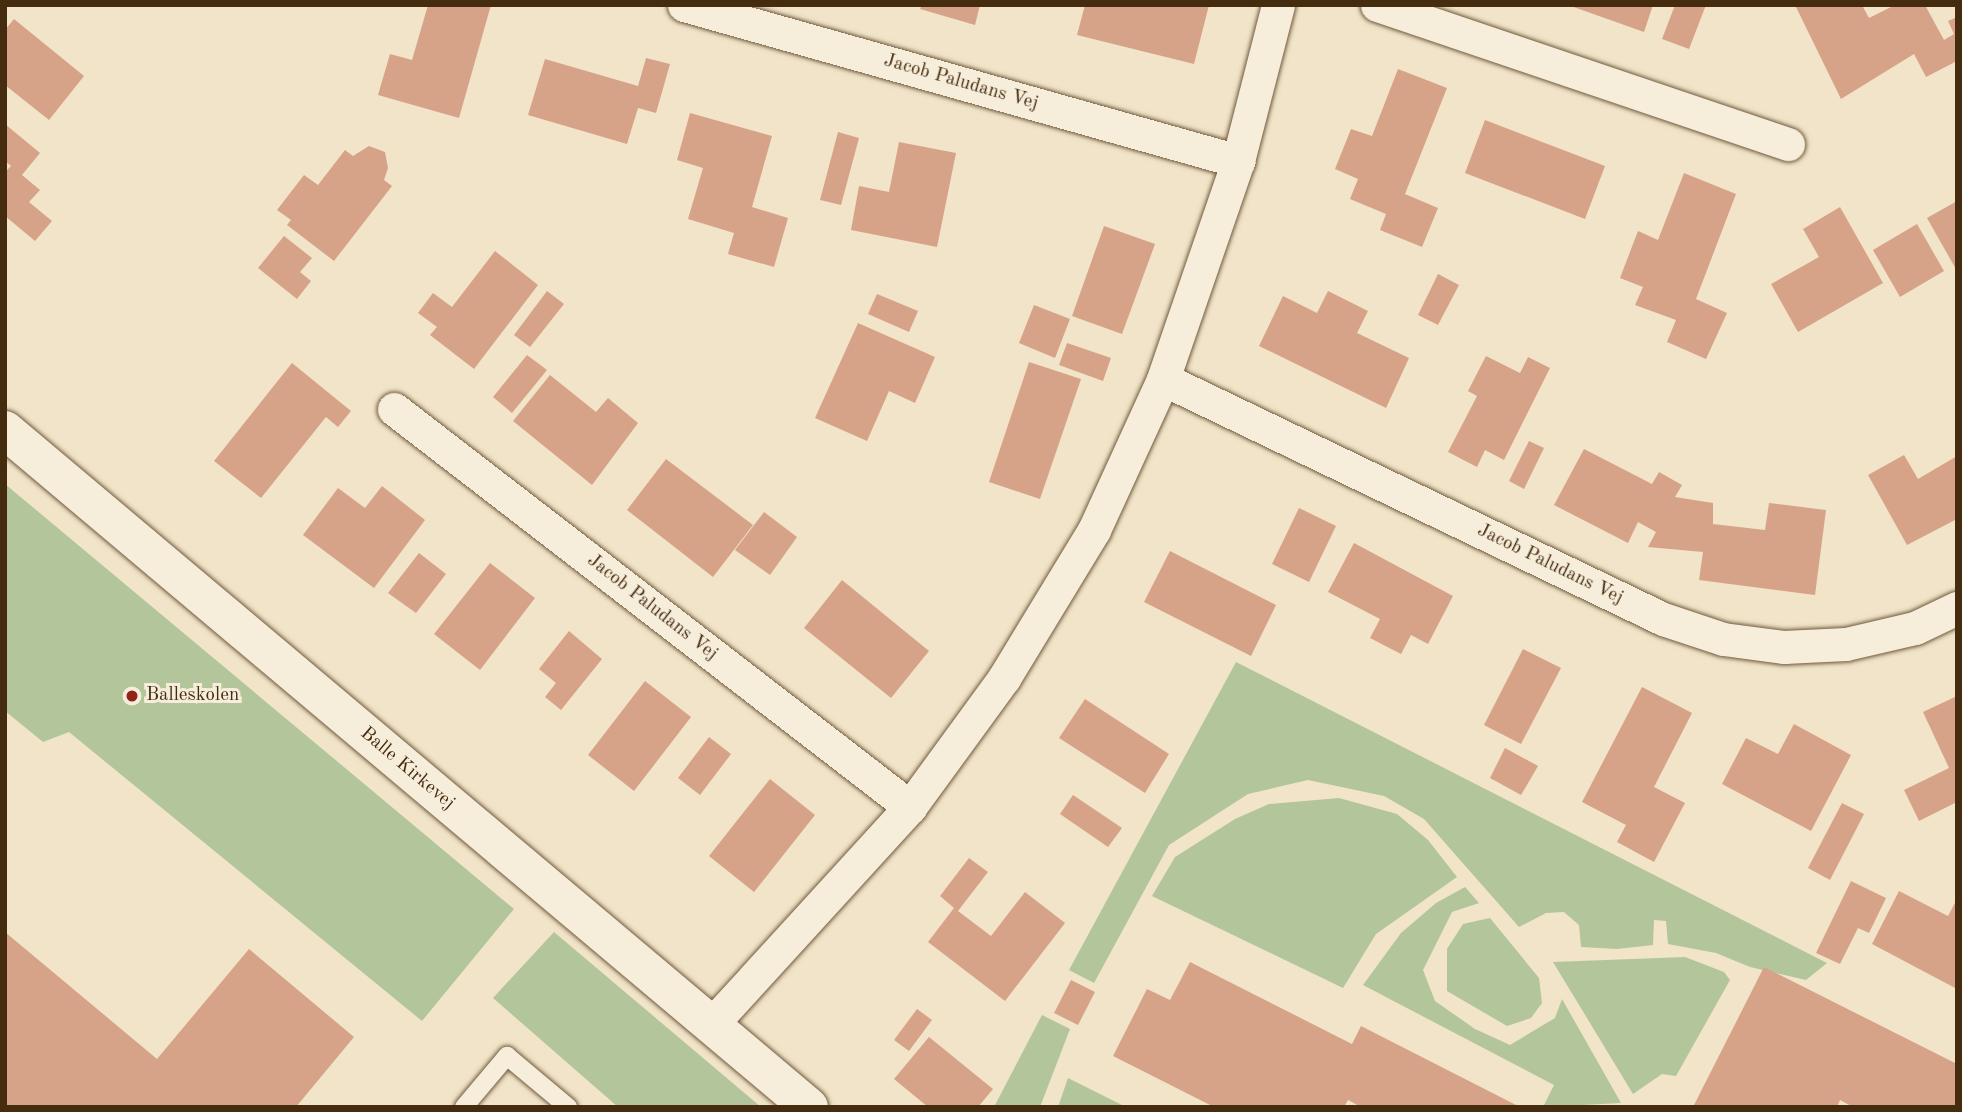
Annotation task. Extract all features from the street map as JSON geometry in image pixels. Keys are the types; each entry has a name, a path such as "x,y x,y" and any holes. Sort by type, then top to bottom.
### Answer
{"street":[{"name":"Jacob Paludans Vej","path":"684,5 1238,161"},
{"path":"711,1025 910,807 1004,678 1094,530 1163,379 1238,161 1278,5"},
{"path":"1377,5 1788,144"},
{"name":"Jacob Paludans Vej","path":"1163,379 1663,619 1723,639 1784,647 1846,644 1915,628 1957,607"},
{"name":"Jacob Paludans Vej","path":"394,409 910,807"},
{"name":"Balle Kirkevej","path":"5,430 809,1107"}],"lane":[{"path":"464,1107 507,1056 568,1107"}],"green space":[{"path":"5,484 514,909 422,1021 69,732 43,742 5,711"},
{"path":"1236,662 1827,963 1806,980 1750,967 1716,953 1668,944 1666,921 1654,920 1653,945 1617,949 1581,947 1579,925 1564,912 1546,913 1519,927 1424,819 1384,796 1308,780 1248,794 1169,845 1094,983 1069,970"},
{"path":"1339,798 1397,814 1428,840 1457,877 1376,934 1343,988 1152,896 1175,857 1235,819 1269,804"},
{"path":"1465,887 1479,903 1452,912 1423,970 1435,1001 1475,1029 1510,1045 1555,1018 1562,999 1621,1103 1543,1107 1554,1085 1363,985 1401,933 1436,903"},
{"path":"1490,918 1539,978 1542,1003 1531,1018 1507,1026 1447,991 1447,949 1463,924"},
{"path":"554,932 761,1107 618,1107 493,998"},
{"path":"1685,957 1724,972 1730,980 1676,1076 1662,1074 1633,1094 1553,962"},
{"path":"1042,1015 1070,1029 1040,1107 994,1107"},
{"path":"1068,1078 1126,1107 1058,1107"}],"building":[{"path":"428,5 491,5 459,118 378,95 390,54 412,60"},
{"path":"922,5 980,5 975,25 920,9"},
{"path":"1085,5 1209,5 1194,64 1077,35"},
{"path":"1568,5 1653,5 1644,32"},
{"path":"1675,5 1706,5 1689,49 1662,39"},
{"path":"1795,5 1862,5 1869,18 1895,5 1925,5 1944,40 1954,34 1948,21 1957,17 1957,61 1926,77 1914,54 1841,99"},
{"path":"14,19 84,76 49,120 5,85 5,30"},
{"path":"646,58 670,64 656,113 638,108 627,144 528,115 545,59 638,86"},
{"path":"1398,69 1447,88 1405,194 1438,208 1422,247 1380,230 1386,214 1350,199 1358,179 1335,169 1351,129 1372,136"},
{"path":"690,113 772,136 752,207 788,218 774,267 728,254 734,233 688,219 703,168 677,160"},
{"path":"1485,120 1605,166 1585,219 1465,173"},
{"path":"5,124 40,153 22,175 40,190 29,202 52,221 35,241 5,216 5,172 11,166 5,161"},
{"path":"838,132 859,138 841,205 820,200"},
{"path":"899,142 956,153 937,247 851,230 859,186 889,192"},
{"path":"369,146 385,152 388,168 384,180 392,186 334,261 287,225 291,220 277,210 304,175 318,185 345,150 353,156"},
{"path":"1684,173 1736,194 1696,299 1727,313 1706,359 1667,342 1676,320 1635,305 1643,287 1620,278 1638,231 1658,240"},
{"path":"1957,201 1957,271 1927,218"},
{"path":"1840,207 1883,283 1798,332 1771,284 1819,257 1803,229"},
{"path":"1917,224 1944,271 1900,297 1873,250"},
{"path":"1104,226 1155,244 1122,334 1072,316"},
{"path":"284,236 312,258 300,272 311,281 297,299 258,268"},
{"path":"495,251 538,285 474,369 430,335 437,327 418,313 433,293 452,307"},
{"path":"1438,274 1459,285 1438,325 1418,315"},
{"path":"547,291 564,304 530,347 514,335"},
{"path":"1328,291 1368,311 1357,333 1409,358 1386,408 1259,346 1283,296 1317,313"},
{"path":"877,294 918,311 909,332 868,314"},
{"path":"1034,305 1070,319 1055,358 1019,343"},
{"path":"858,323 935,357 915,403 889,391 867,441 815,418"},
{"path":"1067,343 1111,358 1103,381 1059,365"},
{"path":"527,355 547,370 512,413 493,397"},
{"path":"1486,356 1520,373 1528,357 1550,368 1504,460 1485,450 1477,467 1448,452 1477,396 1468,391"},
{"path":"1029,362 1081,379 1040,499 989,482"},
{"path":"292,363 351,411 338,427 326,417 261,498 214,461"},
{"path":"550,375 596,412 608,398 638,423 592,485 513,421"},
{"path":"1529,441 1544,448 1524,489 1509,481"},
{"path":"1584,449 1652,484 1659,472 1682,485 1675,497 1713,503 1713,524 1765,530 1769,503 1826,510 1815,595 1699,580 1703,552 1648,547 1656,532 1638,522 1628,543 1554,505"},
{"path":"1904,455 1918,479 1957,456 1957,519 1907,545 1868,475"},
{"path":"666,459 753,525 713,577 627,510"},
{"path":"382,486 425,520 374,588 303,535 338,488 365,508"},
{"path":"1299,508 1336,526 1309,582 1272,564"},
{"path":"764,512 797,537 770,575 735,550"},
{"path":"1354,543 1453,596 1428,644 1411,635 1401,654 1370,638 1380,619 1328,592"},
{"path":"1170,551 1276,605 1251,656 1144,602"},
{"path":"419,553 446,574 416,613 388,593"},
{"path":"490,563 535,598 480,670 434,634"},
{"path":"842,580 929,651 891,698 804,628"},
{"path":"569,631 602,659 561,710 545,697 556,683 539,669"},
{"path":"1523,649 1561,668 1521,744 1484,725"},
{"path":"645,681 691,717 634,791 588,755"},
{"path":"1642,687 1692,713 1654,787 1685,803 1654,862 1617,842 1626,825 1582,802"},
{"path":"1957,696 1957,802 1919,821 1904,790 1949,768 1923,712"},
{"path":"1085,699 1169,754 1145,793 1059,738"},
{"path":"1794,724 1851,755 1811,831 1722,784 1746,738 1778,754"},
{"path":"709,737 731,754 700,795 678,778"},
{"path":"1505,748 1538,766 1521,795 1490,778"},
{"path":"770,779 815,815 754,892 709,856"},
{"path":"1073,795 1122,828 1108,847 1060,814"},
{"path":"1842,803 1864,814 1830,880 1808,868"},
{"path":"969,858 988,872 958,911 991,936 1025,892 1065,923 1005,1001 928,942 954,908 940,896"},
{"path":"1851,881 1886,898 1869,933 1858,928 1840,964 1816,953"},
{"path":"1899,891 1948,916 1957,899 1957,989 1872,944"},
{"path":"5,932 157,1059 249,949 354,1037 296,1107 5,1107"},
{"path":"1190,962 1352,1044 1361,1026 1520,1107 1361,1107 1348,1100 1344,1107 1214,1107 1113,1056 1147,989 1170,1000"},
{"path":"1764,967 1957,1064 1957,1107 1853,1107 1840,1100 1837,1107 1693,1107"},
{"path":"1071,980 1095,992 1078,1025 1054,1013"},
{"path":"917,1009 932,1020 909,1051 894,1040"},
{"path":"929,1037 993,1089 978,1107 928,1107 894,1079"}],"place":[{"name":"Balleskolen","path":"132,696"}]}
